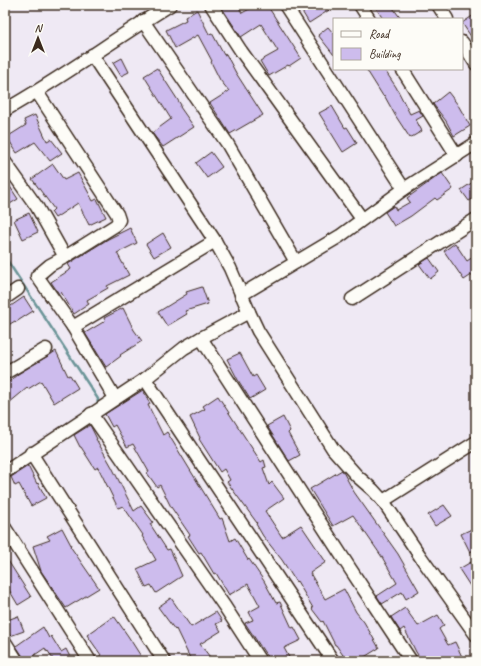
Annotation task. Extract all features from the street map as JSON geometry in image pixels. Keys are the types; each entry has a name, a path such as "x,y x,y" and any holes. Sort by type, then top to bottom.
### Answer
{"street":[{"path":"5,110 37,92 143,21 170,5"},
{"path":"212,5 241,51 362,219"},
{"path":"285,5 404,189"},
{"path":"360,5 368,18"},
{"path":"438,5 446,18"},
{"path":"143,21 227,143 296,262"},
{"path":"463,44 476,64"},
{"path":"92,55 216,241 258,330 333,449 357,476 383,501 476,635"},
{"path":"403,70 457,156"},
{"path":"37,92 118,214 119,220 116,225 50,265 37,276 73,327 115,398"},
{"path":"241,294 340,236 404,189 476,143"},
{"path":"5,162 37,207 65,257"},
{"path":"352,299 476,219"},
{"path":"73,327 216,241"},
{"path":"5,298 18,289"},
{"path":"5,472 145,379 184,348 249,312"},
{"path":"201,338 411,661"},
{"path":"5,373 46,349"},
{"path":"145,379 333,661"},
{"path":"91,414 225,607 260,661"},
{"path":"383,501 476,442"},
{"path":"31,454 164,661"},
{"path":"5,528 90,661"},
{"path":"5,642 17,661"}],"building":[{"path":"220,5 238,5 242,13 257,5 267,5 301,58 269,76 260,61 278,51 261,24 241,37"},
{"path":"298,5 337,5 309,23"},
{"path":"374,5 391,5 400,18 382,18"},
{"path":"197,10 209,34 212,33 224,55 226,54 236,73 263,115 230,134 210,103 229,91 220,80 198,35 175,48 166,30 186,20 185,17"},
{"path":"474,15 476,18 476,44 463,24 463,22"},
{"path":"328,27 333,33 333,54 318,35"},
{"path":"122,58 129,72 121,76 113,63"},
{"path":"157,68 181,105 180,107 194,127 163,147 152,133 171,119 144,76"},
{"path":"367,70 385,70 396,87 410,114 419,110 423,116 416,120 422,131 410,138 384,95 383,96"},
{"path":"448,92 458,105 470,126 454,136 446,121 433,104"},
{"path":"332,106 345,128 347,127 357,143 343,152 319,113"},
{"path":"35,115 47,141 51,139 62,153 50,161 35,142 17,153 7,137 26,125 24,120"},
{"path":"211,152 222,167 207,178 196,163"},
{"path":"53,164 64,180 78,173 93,201 97,199 106,217 89,225 78,203 55,218 51,212 54,209 32,179"},
{"path":"442,173 453,189 437,200 435,198 411,216 394,226 385,212 394,206 396,210 410,202 407,198"},
{"path":"5,179 18,199 5,207"},
{"path":"476,180 476,197 469,201 461,190"},
{"path":"29,213 38,232 23,239 14,220"},
{"path":"130,228 137,243 117,253 129,275 107,286 108,288 87,300 89,304 74,314 61,292 59,294 51,282 71,269 68,264 108,239"},
{"path":"163,233 171,247 154,257 146,244"},
{"path":"455,243 467,261 476,255 476,272 464,280 444,251"},
{"path":"429,258 439,272 430,279 419,264"},
{"path":"202,287 208,304 185,311 187,314 167,326 158,312 187,294 186,292"},
{"path":"24,297 33,311 5,327 5,310"},
{"path":"123,308 134,330 142,341 120,355 121,356 106,367 85,333 105,321 104,318"},
{"path":"56,351 68,376 70,375 78,388 54,403 41,381 28,389 27,388 9,403 5,398 5,385 18,374"},
{"path":"240,353 253,377 256,375 265,390 250,399 227,359"},
{"path":"143,390 150,404 148,405 163,435 167,432 220,519 222,518 230,541 235,538 248,560 249,559 264,581 276,603 280,602 292,628 294,627 301,640 284,648 291,661 270,661 245,623 253,620 249,612 260,606 248,584 229,595 216,573 214,574 201,552 199,553 188,536 190,535 171,507 160,485 157,487 147,473 149,472 133,444 127,447 115,425 112,427 105,414"},
{"path":"218,396 261,462 264,460 266,467 263,468 269,485 272,482 284,498 265,511 282,537 301,525 326,562 310,573 325,599 344,589 356,612 364,622 379,648 358,661 347,661 335,645 323,621 322,622 312,609 313,608 297,581 296,582 282,560 263,536 256,524 257,523 227,482 230,480 224,469 220,472 199,439 200,438 190,417 205,409 203,406"},
{"path":"283,417 290,431 288,433 300,455 289,461 267,426"},
{"path":"90,425 134,511 141,506 153,522 150,524 167,550 170,549 182,576 156,593 151,585 146,587 137,569 156,560 142,536 143,535 123,506 118,508 98,467 95,469 80,447 74,435"},
{"path":"28,466 46,498 31,506 19,484 15,486 11,477"},
{"path":"342,470 354,492 398,554 419,591 406,599 402,592 382,604 377,596 397,583 382,557 353,515 333,526 310,489"},
{"path":"444,505 452,516 435,526 428,515"},
{"path":"476,527 476,549 470,552 461,534"},
{"path":"62,528 71,545 70,546 99,588 66,608 41,571 33,546 50,540 47,536"},
{"path":"5,556 31,597 18,605 5,583"},
{"path":"471,562 476,569 476,582 470,586 459,569"},
{"path":"171,598 191,627 216,612 222,621 216,624 221,631 200,644 213,661 193,661 189,656 176,629 175,630 158,607"},
{"path":"405,608 418,626 438,615 444,625 439,629 448,645 455,642 464,661 422,661 404,628 400,631 391,617"},
{"path":"18,616 24,631 10,636 5,621"},
{"path":"114,616 144,661 97,661 97,658 101,655 87,635"},
{"path":"43,627 49,638 51,636 61,652 66,649 72,661 54,661 45,648 26,661 16,646"}],"waterway":[{"path":"5,257 98,399 97,406"}]}
